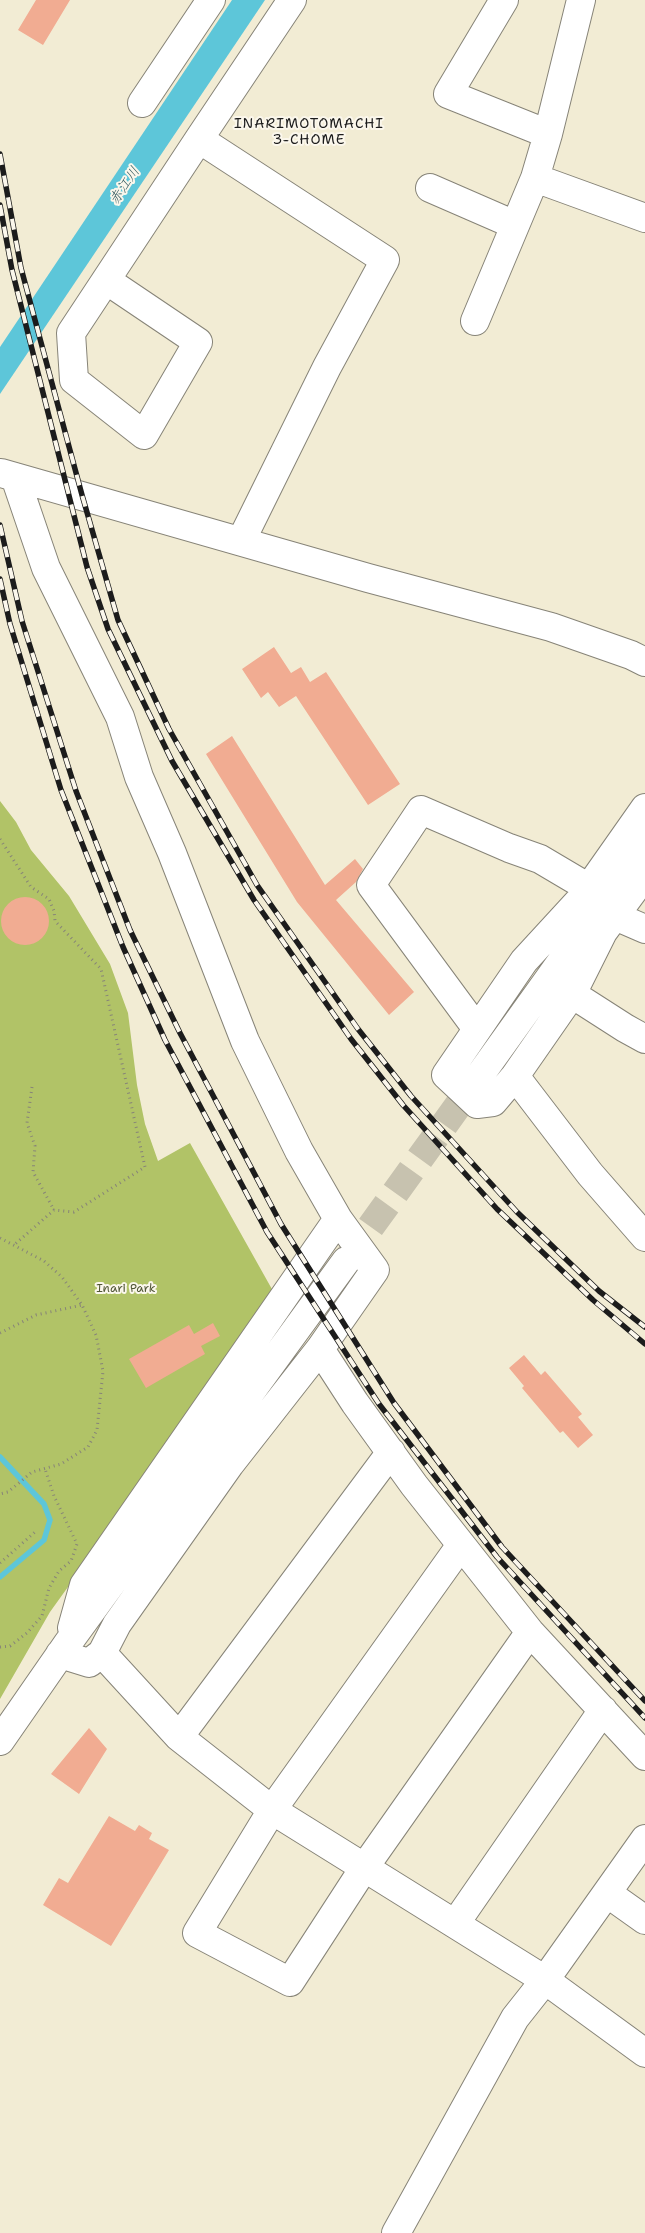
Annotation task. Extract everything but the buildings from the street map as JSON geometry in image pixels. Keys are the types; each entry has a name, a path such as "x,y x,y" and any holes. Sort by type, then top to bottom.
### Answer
{"street":[{"path":"142,103 211,0"},
{"path":"106,280 198,342 144,435 74,380 71,332 292,0"},
{"path":"504,0 448,94 548,134"},
{"path":"475,321 535,178 548,134 581,0"},
{"path":"199,139 384,260 327,368 241,541"},
{"path":"535,178 645,218"},
{"path":"430,188 515,225"},
{"path":"8,475 368,578 551,627 631,655 645,662"},
{"path":"8,475 46,568 120,717 138,777 172,853 245,1041 299,1151 338,1219 375,1270 320,1349 224,1472 117,1624 102,1653 89,1662 64,1648"},
{"path":"645,808 588,888 524,961 446,1075 476,1104 493,1102 515,1076 572,994 603,932 645,875"},
{"path":"477,1029 371,886 421,810 509,848 540,858 588,888"},
{"path":"475,1082 645,845"},
{"path":"615,916 645,929"},
{"path":"572,994 624,1028 645,1038"},
{"path":"515,1076 590,1174 645,1237"},
{"path":"64,1648 84,1585 338,1219"},
{"path":"0,1740 64,1648 346,1260"},
{"path":"320,1349 391,1452 530,1632 645,1756"},
{"path":"179,1738 391,1452"},
{"path":"461,1545 272,1810 197,1933 290,1982 364,1868 530,1632"},
{"path":"102,1653 179,1738 272,1810 545,1980 645,2053"},
{"path":"455,1924 603,1710"},
{"path":"396,2233 515,2018 545,1980 645,1839"},
{"path":"607,1893 645,1920"}],"path":[{"path":"0,839 31,887 49,899 54,910 55,921 101,969 144,1168 74,1212 54,1210 14,1245"},
{"path":"32,1087 27,1123 35,1146 33,1172 54,1210"},
{"path":"0,1238 44,1261 62,1277 82,1305 96,1335 103,1371 97,1430 88,1446 61,1464 32,1472 8,1492 0,1494"},
{"path":"0,1333 36,1315 82,1305"},
{"path":"0,1647 10,1646 27,1633 42,1616 49,1588 59,1571 72,1561 77,1544 54,1496 45,1469"},
{"path":"0,1563 36,1532"}],"green space":[{"name":"Inari Park","path":"0,801 16,822 31,850 69,896 110,964 128,1013 137,1085 145,1124 158,1161 190,1143 273,1291 274,1300 50,1612 0,1699"}],"water":[{"name":"赤江川","path":"232,0 265,0 0,394 0,347"}],"waterway":[{"path":"0,1457 44,1504 50,1520 44,1540 0,1577"}],"tunnel":[{"path":"346,1261 475,1082"}],"railway":[{"path":"0,154 21,268 118,620 169,729 257,885 358,1029 411,1096 517,1212 599,1291 645,1327"},
{"path":"0,205 12,270 87,567 108,629 172,761 254,900 351,1039 403,1105 497,1209 593,1300 645,1344"},
{"path":"0,525 22,621 76,791 130,930 180,1033 281,1224 394,1403 502,1547 645,1701"},
{"path":"0,579 10,624 61,790 123,947 165,1040 267,1232 379,1404 497,1557 645,1718"}],"district":[{"name":"INARIMOTOMACHI 3-CHOME","path":"309,132"}]}
